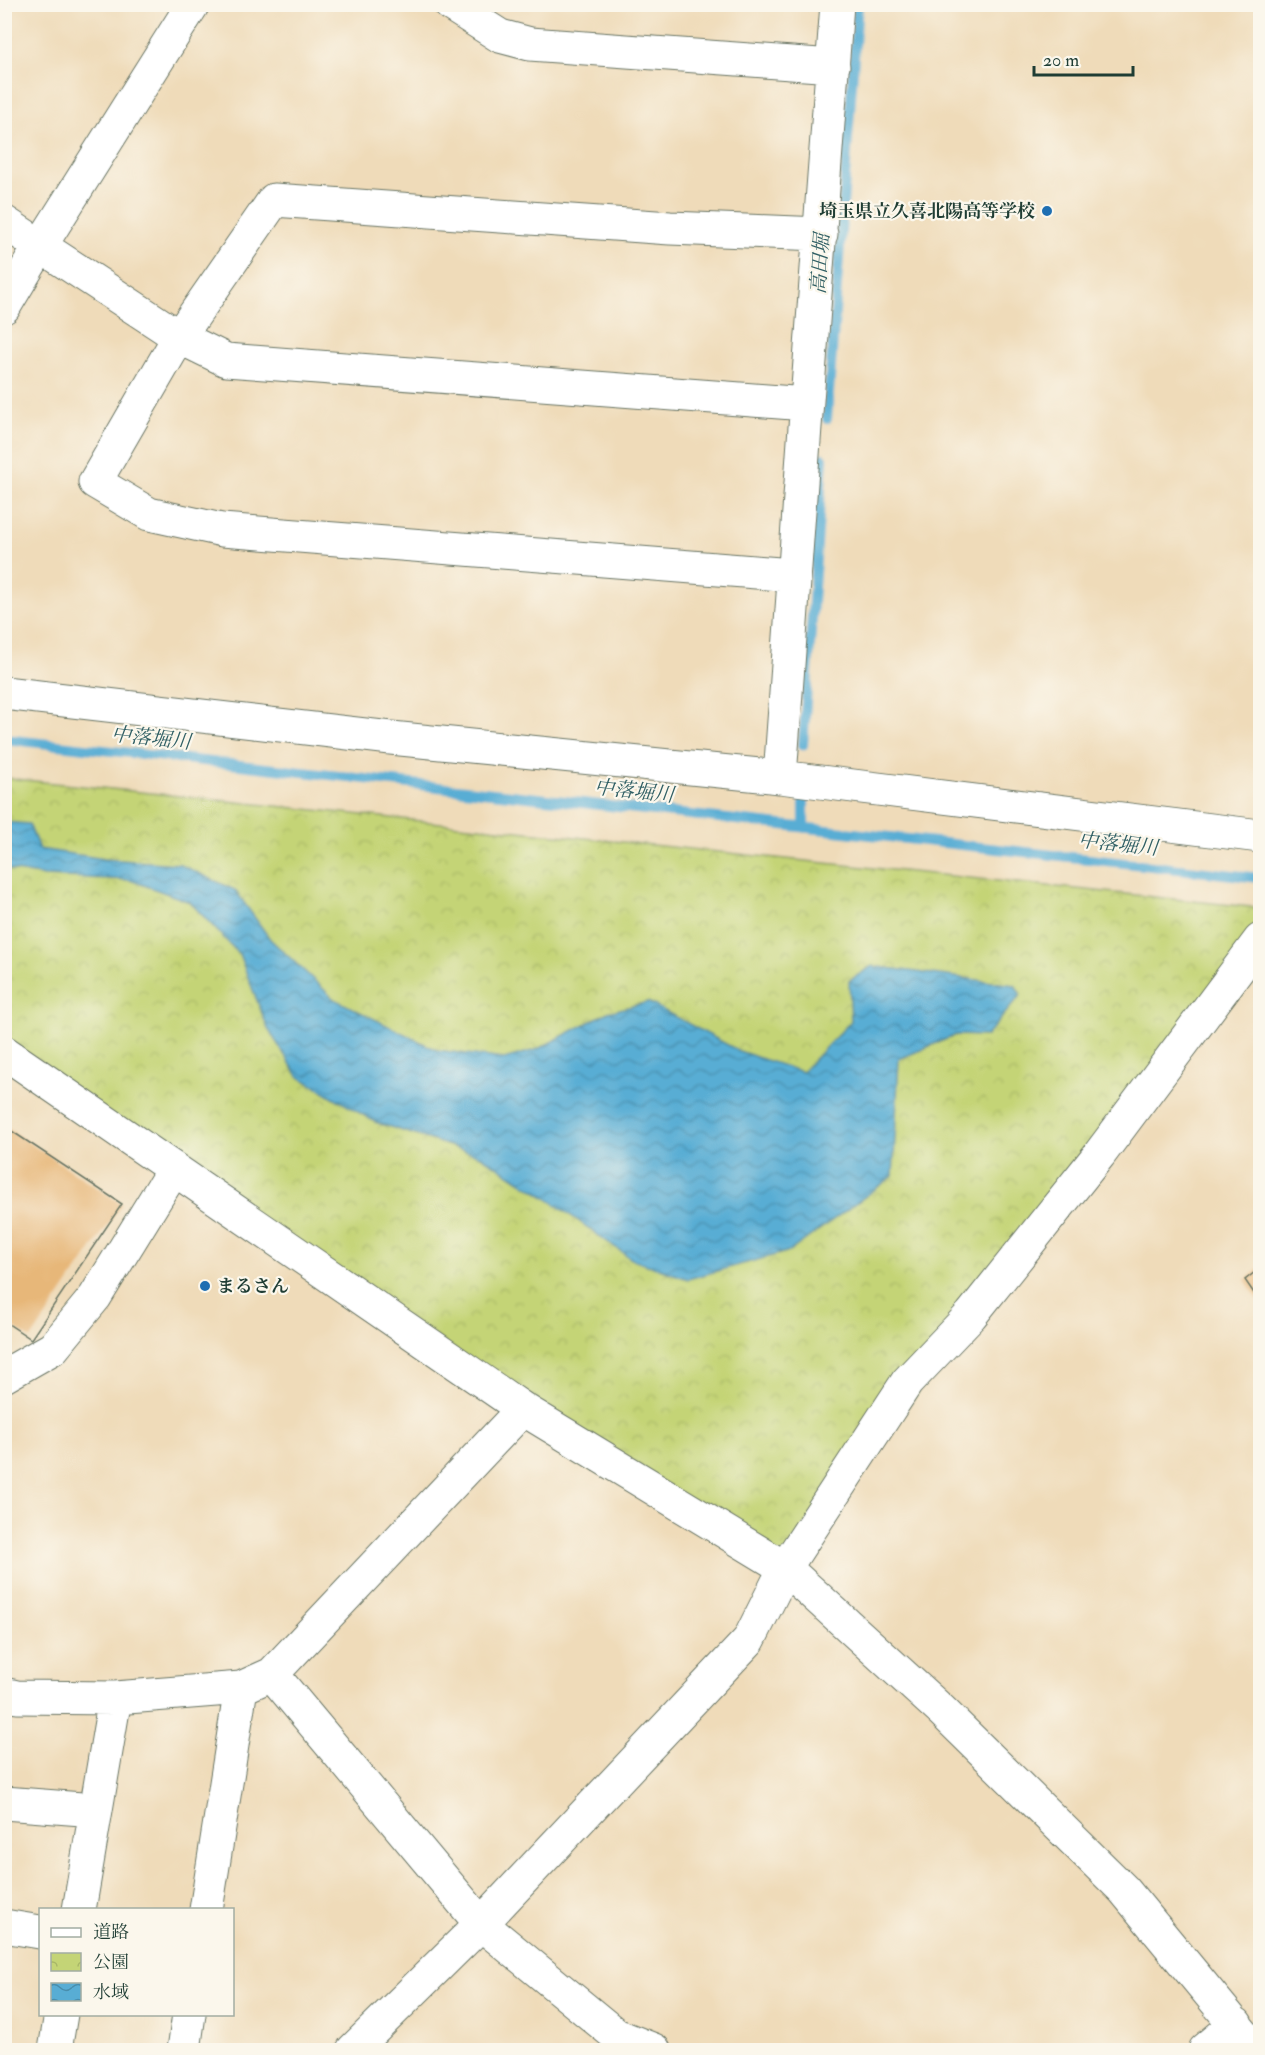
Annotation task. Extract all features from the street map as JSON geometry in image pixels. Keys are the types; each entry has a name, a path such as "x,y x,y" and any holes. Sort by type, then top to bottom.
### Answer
{"street":[{"path":"4,307 193,4"},
{"path":"450,4 500,36 531,44 833,66"},
{"path":"780,777 793,575 837,4"},
{"path":"793,575 222,531 149,514 95,482 179,337 274,200 670,228 820,234"},
{"path":"4,222 179,337 226,360 806,404"},
{"path":"4,693 391,738 780,777 1260,836"},
{"path":"353,2050 481,1924 749,1640 785,1568 907,1382 971,1315 1092,1164 1260,940"},
{"path":"4,1052 524,1409 785,1568 942,1711 1124,1890 1256,2050"},
{"path":"4,1377 53,1348 88,1305 174,1169"},
{"path":"4,1694 115,1698 241,1688 272,1674 524,1409"},
{"path":"272,1674 481,1924 616,2035 654,2050"},
{"path":"206,1908 241,1688"},
{"path":"79,1908 115,1698"},
{"path":"4,1803 96,1810"},
{"path":"4,1926 39,1932"},
{"path":"55,2050 61,2016"},
{"path":"184,2050 189,2016"},
{"path":"1205,2050 1236,2024"}],"green space":[{"path":"5,778 1260,908 1260,940 785,1568 5,1052"}],"water":[{"path":"4,822 29,824 39,849 105,859 179,864 235,890 270,939 334,999 437,1050 504,1059 536,1050 608,1012 648,1002 739,1051 802,1072 851,1021 849,981 872,966 1015,985 1021,995 986,1036 956,1035 899,1059 893,1176 790,1251 688,1279 633,1260 545,1197 481,1156 375,1122 298,1076 268,1029 239,954 190,902 130,880 44,876 5,869"}],"building":[{"path":"4,1126 122,1204 31,1339 4,1321"},
{"path":"1260,1268 1260,1302 1245,1280"}],"waterway":[{"name":"高田堀","path":"827,419 858,4"},
{"name":"高田堀","path":"803,745 823,458"},
{"name":"中落堀川","path":"4,739 1260,878"},
{"name":"高田堀","path":"804,796 804,828"}],"place":[{"name":"埼玉県立久喜北陽高等学校","path":"1047,211"},
{"name":"まるさん","path":"205,1286"}]}
